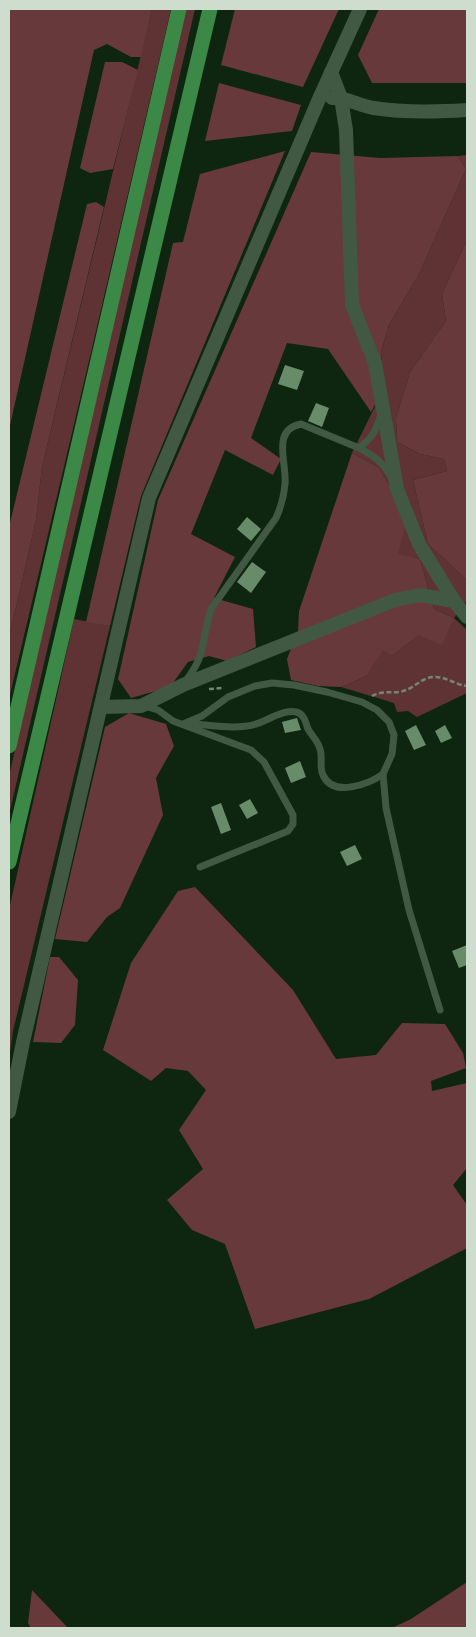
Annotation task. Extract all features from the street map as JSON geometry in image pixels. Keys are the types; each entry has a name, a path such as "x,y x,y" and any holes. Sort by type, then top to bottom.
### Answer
{"main road":[{"path":"9,746 178,9"},
{"path":"9,862 210,9"}],"street":[{"path":"9,1112 25,1032 149,498 331,72 360,9"},
{"path":"331,72 341,98 346,130 352,305 375,363 397,490 418,544 454,601 467,617"},
{"path":"320,99 341,98 372,108 419,113 467,110"},
{"path":"101,707 141,706 183,685 395,600 420,595 454,601"}],"lane":[{"path":"359,448 371,439 377,427 382,406"},
{"path":"183,685 195,668 201,654 206,624 211,609 276,518 282,506 286,483 283,445 285,432 291,426 301,424 359,448 375,457 387,470 397,490"},
{"path":"183,724 202,716 228,697 255,686 272,683 303,686 362,702 377,710 389,722 394,735 392,754 384,774 386,808 409,910 440,1010"},
{"path":"141,706 158,710 173,721 251,750 264,762 293,815 293,824 288,831 200,867"},
{"path":"183,724 241,727 257,724 273,716 292,712 299,713 304,718 309,731 321,750 323,775 328,783 346,788 375,780 384,774"}],"path":[{"path":"362,702 379,692 407,690 425,679 434,677 460,686 467,686"},
{"path":"183,685 209,689 227,688"}],"shaded area":[{"path":"9,9 152,9 141,57 131,57 107,44 94,50 9,430"},
{"path":"152,9 171,9 9,699 9,638 36,520 42,467"},
{"path":"185,9 195,9 9,815 9,776"},
{"path":"235,9 339,9 303,87 221,65"},
{"path":"379,9 467,9 467,83 372,83 358,55"},
{"path":"105,62 122,62 138,70 113,169 90,173 80,168"},
{"path":"219,83 301,105 292,131 205,141"},
{"path":"285,151 141,496 110,626 86,622 173,243 183,242 200,174"},
{"path":"311,152 380,158 458,156 466,169 419,274 389,325 381,352 384,388 371,412 328,349 287,343 251,438 281,459 273,475 225,450 191,534 235,557 214,598 253,609 256,647 227,661 209,656 188,662 170,687 131,698 118,679 158,500"},
{"path":"467,155 467,240 442,294 446,321 410,372 396,418 397,442 420,454 444,459 447,471 413,480 428,544 467,580 467,600 454,618 434,609 420,559 398,555 393,491 378,467 352,453 384,388 381,352 389,325 419,274 466,169 458,156"},
{"path":"96,202 104,207 42,467 36,520 9,638 9,527 87,204"},
{"path":"467,240 467,580 428,544 413,480 447,471 444,459 420,454 397,442 396,418 410,372 446,321 442,294"},
{"path":"352,453 378,467 393,491 405,526 398,554 420,559 434,609 454,618 442,645 419,635 392,656 383,650 367,676 341,687 318,686 291,680 287,659 298,631 299,611"},
{"path":"454,618 467,630 467,693 417,717 408,711 397,712 394,703 341,687 367,676 383,649 392,656 419,635"},
{"path":"74,619 110,626 13,1031 9,1059 9,910"},
{"path":"129,713 166,724 174,746 156,778 163,815 120,908 107,917 87,942 55,939 105,727"},
{"path":"195,887 293,990 336,1059 376,1055 402,1023 445,1024 463,1053 466,1068 431,1081 432,1091 467,1083 467,1168 453,1185 467,1205 467,1248 369,1299 255,1329 225,1244 192,1230 167,1200 203,1169 179,1130 206,1090 188,1071 166,1068 151,1081 103,1050 131,963 178,891"},
{"path":"50,957 59,957 78,980 75,1025 61,1043 33,1042"},
{"path":"467,1582 467,1628 392,1628 411,1619"},
{"path":"32,1590 68,1628 31,1628 28,1623"}],"building":[{"path":"285,365 304,371 297,390 278,384"},
{"path":"316,403 329,408 322,427 308,421"},
{"path":"247,517 261,529 251,541 237,529"},
{"path":"252,562 266,572 251,593 237,582"},
{"path":"297,718 301,730 285,733 282,722"},
{"path":"416,725 426,745 414,750 405,731"},
{"path":"445,725 452,738 441,743 435,731"},
{"path":"300,761 306,777 291,783 285,768"},
{"path":"250,799 258,813 247,819 239,805"},
{"path":"221,803 231,830 221,834 211,807"},
{"path":"355,845 362,859 347,866 340,852"},
{"path":"467,945 467,965 459,968 452,951"}]}
